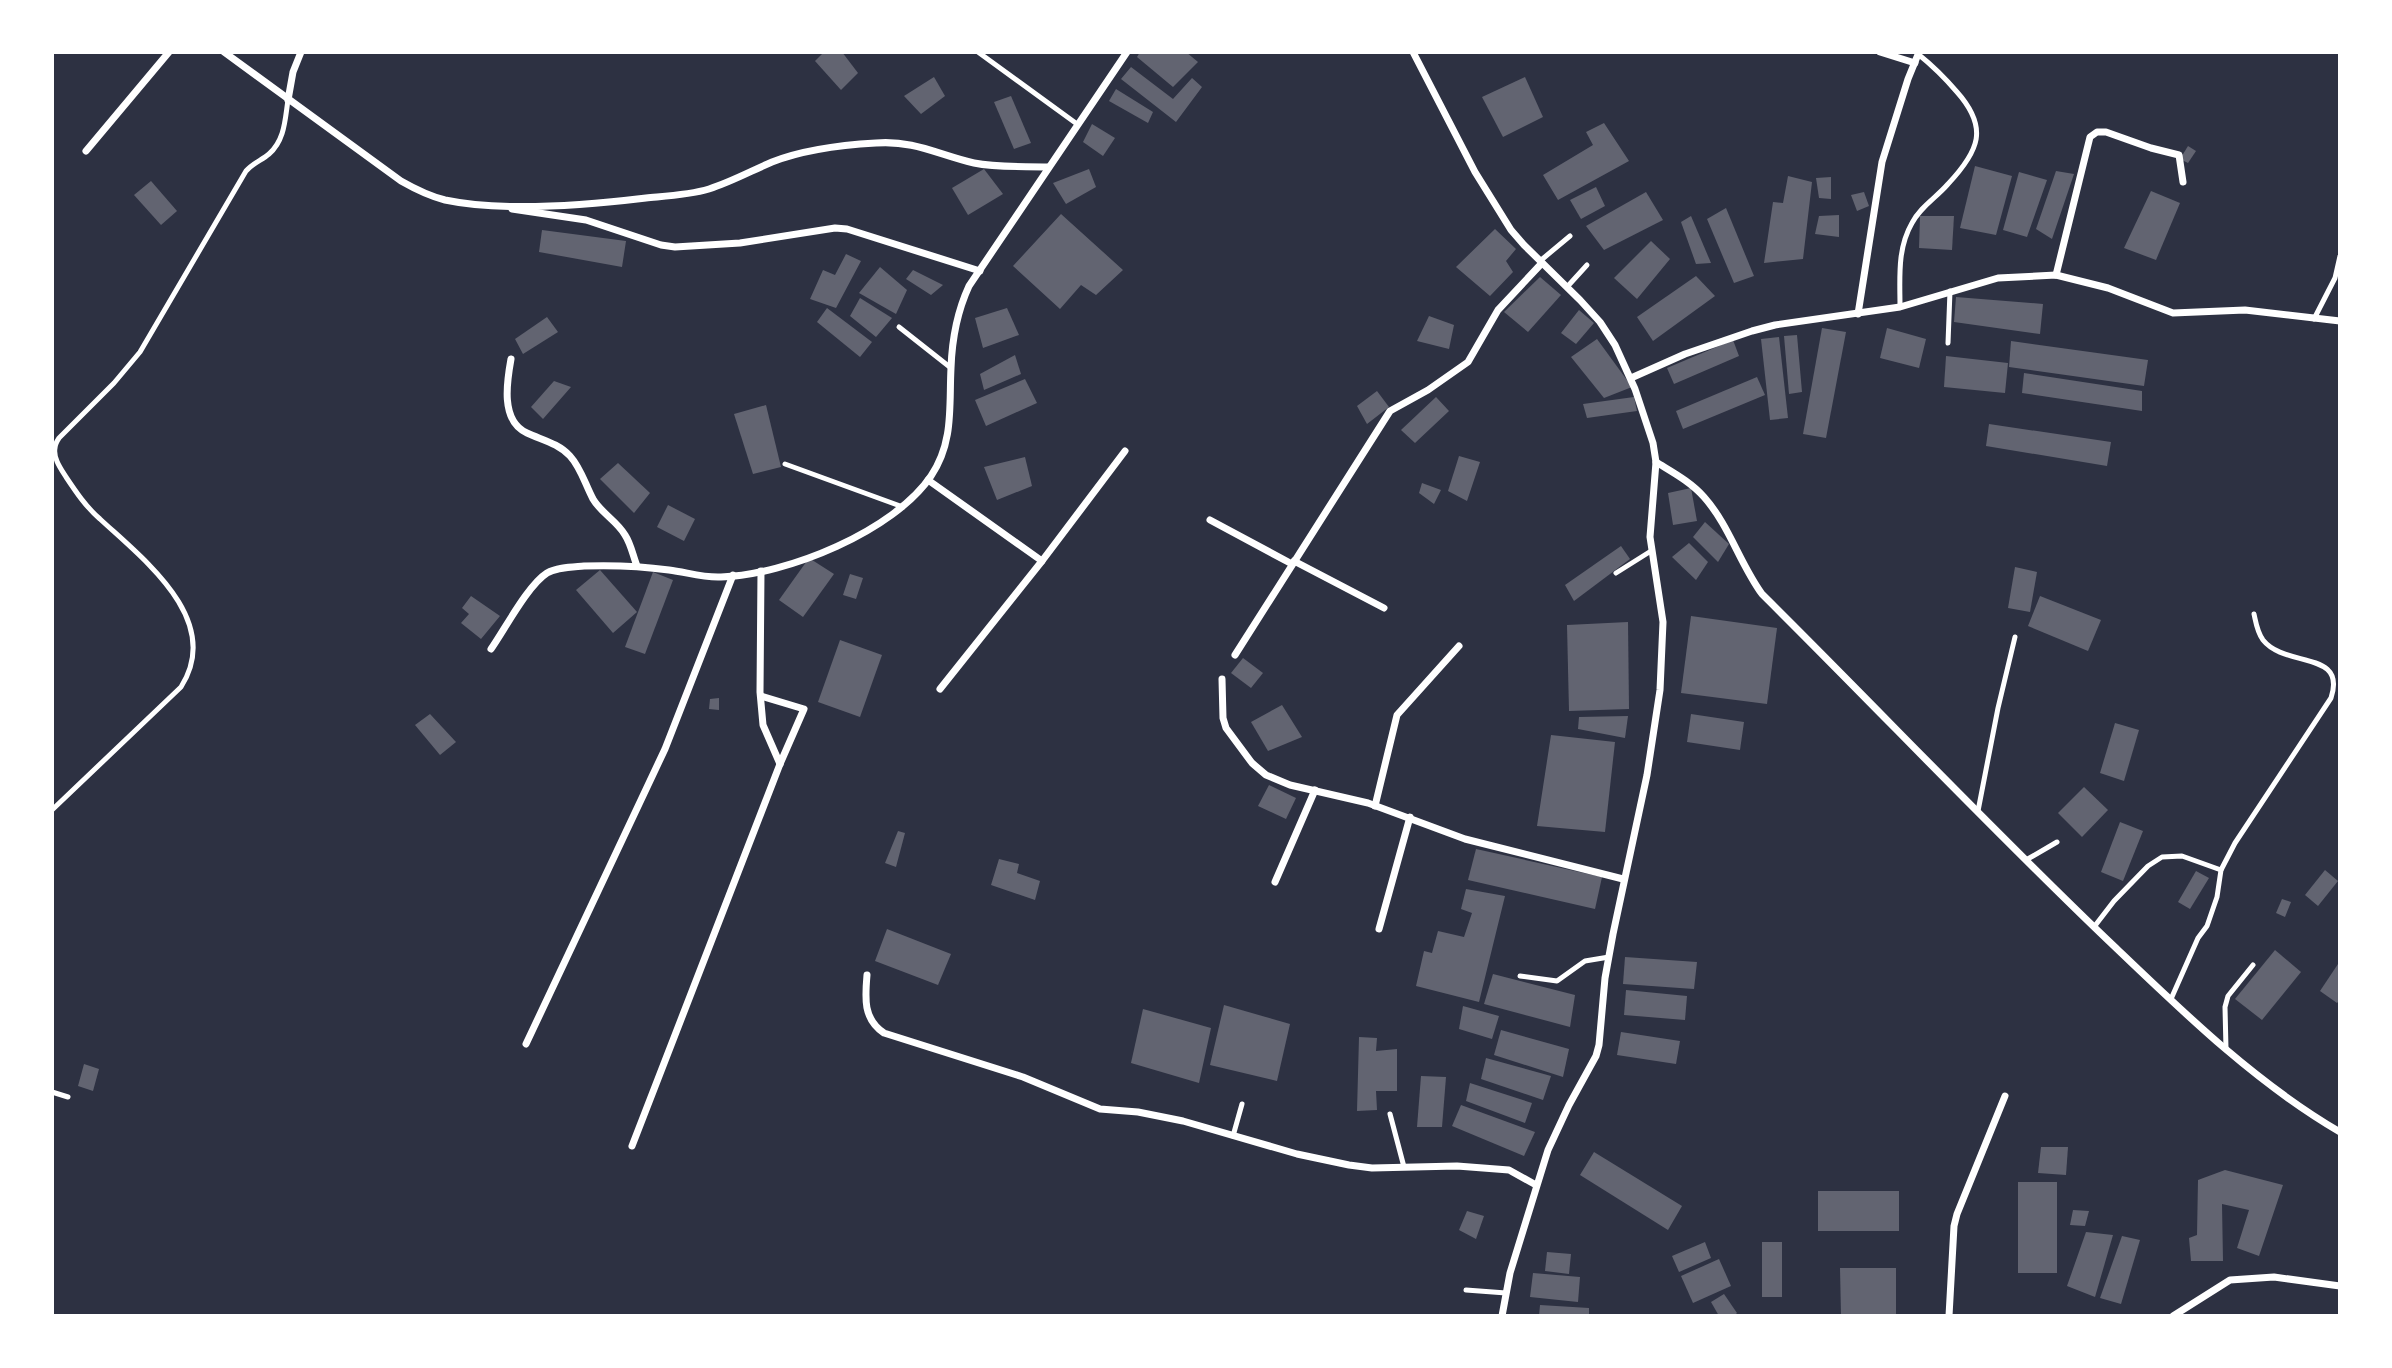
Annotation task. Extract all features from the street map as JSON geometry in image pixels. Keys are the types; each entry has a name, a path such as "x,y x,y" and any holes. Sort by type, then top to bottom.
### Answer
{"street":[{"path":"86,151 169,52"},
{"path":"223,52 401,181 421,192 446,200 516,206 608,203 691,193 802,153 878,142 900,142 925,147 972,163 991,166 1048,167"},
{"path":"288,100 293,72 301,52"},
{"path":"491,649 534,584 549,571 568,567 637,566 721,577 761,571 821,553 872,530 903,507 928,480 940,461 948,438 951,368 959,308 1048,167 1127,52"},
{"path":"1413,52 1489,195 1511,230 1600,322 1615,345 1631,378 1653,443 1656,462 1650,537 1662,622 1660,690 1647,775 1623,879 1596,1056 1548,1150 1536,1185 1502,1315"},
{"path":"1880,52 1915,63"},
{"path":"1858,314 1882,162 1919,53"},
{"path":"2056,275 2090,137 2097,132 2106,132 2179,155 2183,182"},
{"path":"459,201 586,220 661,245 675,247 740,243 835,228 847,229 980,271"},
{"path":"1235,654 1390,411 1428,390 1468,362 1498,310 1541,262"},
{"path":"1631,378 1685,354 1752,331 1775,325 1900,307 1998,278 2056,275 2108,288 2173,313 2245,310 2340,321"},
{"path":"511,359 506,388 507,404 518,426 526,433 548,440 571,457 594,501 625,534 637,566"},
{"path":"940,689 1125,451"},
{"path":"1656,462 1703,495 1717,514 1750,578 1762,594 2094,927 2264,1082 2340,1132"},
{"path":"928,480 1042,561"},
{"path":"1210,520 1384,608"},
{"path":"761,571 763,725 780,764"},
{"path":"526,1044 665,749 733,575"},
{"path":"1375,806 1397,715 1459,646"},
{"path":"1222,679 1223,718 1226,728 1252,763 1273,778 1410,817 1465,839 1623,879"},
{"path":"632,1146 780,764 804,709 761,696"},
{"path":"1275,882 1315,790"},
{"path":"1379,929 1410,817"},
{"path":"867,975 867,1009 871,1021 884,1033 1023,1077 1100,1109 1158,1115 1349,1166 1457,1166 1509,1170 1536,1185"},
{"path":"1949,1315 1957,1214 2006,1096"},
{"path":"2173,1315 2230,1280 2274,1278 2340,1286"}],"lane":[{"path":"978,52 1077,124"},
{"path":"1900,307 1900,266 1910,225 1921,208 1961,169 1976,140 1975,117 1967,103 1919,53"},
{"path":"52,810 181,687 190,672 193,657 189,624 175,596 156,571 98,518 78,495 58,465 54,449 59,438 114,383 140,352 246,171 268,156 282,137 288,100"},
{"path":"1541,262 1570,236"},
{"path":"2314,319 2335,278 2340,256"},
{"path":"1567,287 1587,265"},
{"path":"1948,343 1950,291"},
{"path":"899,327 951,368"},
{"path":"785,464 903,507"},
{"path":"1616,573 1651,551"},
{"path":"2171,999 2198,938 2207,926 2217,897 2221,870 2235,843 2331,698 2335,685 2334,675 2328,668 2292,657 2264,642 2254,614"},
{"path":"1979,811 1998,708 2015,637"},
{"path":"2026,860 2057,842"},
{"path":"2094,927 2114,901 2148,866 2162,857 2182,856 2221,870"},
{"path":"1520,976 1557,981 1585,961 1609,957"},
{"path":"2226,1049 2225,1007 2228,996 2253,965"},
{"path":"52,1092 68,1097"},
{"path":"1233,1136 1242,1104"},
{"path":"1390,1114 1404,1167"},
{"path":"1466,1290 1506,1293"}],"building":[{"path":"824,52 842,52 858,73 841,90 815,61"},
{"path":"1140,52 1186,52 1198,62 1173,87 1137,57"},
{"path":"1131,67 1173,99 1192,78 1202,87 1176,122 1121,79"},
{"path":"934,77 945,96 921,114 904,96"},
{"path":"1525,77 1543,117 1503,137 1482,97"},
{"path":"1116,89 1153,112 1148,123 1109,101"},
{"path":"1011,96 1031,143 1014,149 994,102"},
{"path":"1604,123 1629,161 1558,200 1543,175 1593,145 1586,132"},
{"path":"1092,124 1115,138 1103,156 1083,142"},
{"path":"2188,146 2196,151 2188,163 2180,159"},
{"path":"1975,166 2012,176 1996,235 1960,228"},
{"path":"984,169 1003,194 968,215 952,188"},
{"path":"1089,169 1096,187 1066,204 1053,183"},
{"path":"2056,171 2074,174 2052,239 2036,229"},
{"path":"2019,172 2047,180 2027,237 2003,230"},
{"path":"1788,176 1812,182 1803,259 1764,263 1773,202 1783,203"},
{"path":"1831,177 1831,199 1819,198 1816,178"},
{"path":"151,181 177,211 161,225 134,195"},
{"path":"1596,187 1605,206 1581,219 1570,200"},
{"path":"2151,191 2180,203 2156,260 2124,248"},
{"path":"1646,192 1663,220 1604,250 1586,226"},
{"path":"1864,192 1869,206 1857,211 1851,195"},
{"path":"1726,208 1754,276 1734,283 1707,219"},
{"path":"1061,214 1123,270 1096,295 1081,285 1060,309 1013,266"},
{"path":"1839,215 1839,237 1815,234 1819,216"},
{"path":"1691,216 1711,263 1696,264 1681,222"},
{"path":"1920,216 1954,216 1952,250 1919,248"},
{"path":"1495,229 1516,249 1506,261 1513,272 1490,296 1456,267"},
{"path":"542,230 626,241 622,267 539,252"},
{"path":"1651,241 1670,259 1637,299 1614,278"},
{"path":"846,254 861,261 836,308 810,299 823,270 835,275"},
{"path":"880,267 907,290 896,314 859,293"},
{"path":"913,270 943,285 931,295 906,279"},
{"path":"1696,276 1715,296 1653,341 1637,317"},
{"path":"1540,277 1561,295 1528,332 1504,312"},
{"path":"1956,297 2043,304 2040,334 1954,322"},
{"path":"860,298 892,318 876,337 850,316"},
{"path":"827,308 872,342 860,357 817,322"},
{"path":"1007,308 1019,335 983,348 975,318"},
{"path":"1579,310 1594,323 1576,344 1561,333"},
{"path":"1429,316 1454,325 1449,349 1417,341"},
{"path":"547,317 558,332 523,354 515,339"},
{"path":"1822,328 1846,332 1826,438 1803,434"},
{"path":"1887,328 1926,339 1919,368 1880,358"},
{"path":"1797,335 1802,392 1789,394 1784,336"},
{"path":"1779,337 1788,418 1770,420 1761,339"},
{"path":"1597,339 1632,387 1604,398 1571,357"},
{"path":"1733,340 1739,356 1674,384 1667,368"},
{"path":"2011,341 2148,360 2144,386 2009,367"},
{"path":"1015,355 1021,374 984,390 980,374"},
{"path":"1946,356 2008,363 2005,393 1944,387"},
{"path":"2024,373 2142,391 2142,411 2022,393"},
{"path":"1757,377 1765,395 1683,429 1676,411"},
{"path":"1025,379 1037,403 986,426 975,400"},
{"path":"554,381 571,387 543,419 531,407"},
{"path":"1377,391 1389,407 1367,424 1357,406"},
{"path":"1436,397 1449,411 1415,443 1401,430"},
{"path":"1634,397 1637,411 1587,418 1583,404"},
{"path":"766,405 781,467 753,474 734,414"},
{"path":"1989,424 2111,442 2107,466 1986,446"},
{"path":"1459,456 1480,462 1467,501 1448,491"},
{"path":"1025,457 1032,486 997,500 984,467"},
{"path":"618,463 650,493 634,513 600,479"},
{"path":"1422,483 1441,490 1434,504 1419,493"},
{"path":"1691,488 1697,521 1673,525 1668,493"},
{"path":"668,505 695,519 684,541 657,527"},
{"path":"1705,522 1729,544 1718,562 1693,537"},
{"path":"1689,543 1708,562 1696,580 1672,557"},
{"path":"1621,546 1630,559 1574,601 1565,585"},
{"path":"809,558 834,574 803,617 779,600"},
{"path":"2015,567 2037,572 2030,612 2008,608"},
{"path":"600,570 637,612 613,633 576,590"},
{"path":"653,572 673,580 645,654 625,647"},
{"path":"850,574 863,578 856,599 843,595"},
{"path":"471,596 500,616 481,639 461,623 469,614 462,608"},
{"path":"2040,596 2101,620 2088,651 2028,626"},
{"path":"1691,616 1777,628 1767,704 1681,693"},
{"path":"1628,622 1629,709 1569,711 1567,625"},
{"path":"840,640 882,655 860,717 818,702"},
{"path":"1243,658 1263,673 1251,688 1231,673"},
{"path":"719,698 719,710 709,709 710,699"},
{"path":"1282,705 1302,737 1268,751 1251,722"},
{"path":"430,714 456,742 440,755 415,725"},
{"path":"1691,714 1744,722 1740,750 1687,742"},
{"path":"1628,716 1625,738 1578,729 1579,717"},
{"path":"2115,723 2139,730 2124,781 2100,773"},
{"path":"1551,735 1615,742 1605,832 1537,826"},
{"path":"1269,785 1296,798 1286,819 1258,806"},
{"path":"2084,787 2108,810 2082,837 2058,813"},
{"path":"2120,822 2143,831 2123,881 2101,872"},
{"path":"898,831 905,833 896,867 885,863"},
{"path":"1476,849 1602,877 1595,909 1468,880"},
{"path":"999,859 1019,864 1017,873 1040,881 1035,900 991,885"},
{"path":"2325,870 2338,881 2318,906 2305,895"},
{"path":"2196,871 2209,878 2190,909 2178,902"},
{"path":"1466,889 1505,896 1479,1002 1416,986 1424,951 1432,953 1438,931 1464,937 1472,913 1461,909"},
{"path":"2282,899 2291,902 2285,917 2276,913"},
{"path":"887,929 951,954 938,985 875,961"},
{"path":"2275,950 2301,972 2262,1020 2235,999"},
{"path":"1625,957 1697,962 1694,989 1623,984"},
{"path":"2340,961 2340,1000 2337,1003 2320,991"},
{"path":"1493,974 1575,995 1570,1027 1484,1004"},
{"path":"1626,990 1687,996 1685,1020 1624,1015"},
{"path":"1224,1005 1290,1024 1277,1081 1210,1065"},
{"path":"1463,1006 1499,1016 1492,1039 1459,1029"},
{"path":"1143,1009 1211,1028 1199,1083 1131,1063"},
{"path":"1501,1030 1569,1049 1563,1077 1494,1055"},
{"path":"1621,1032 1680,1041 1676,1064 1617,1055"},
{"path":"1359,1037 1377,1038 1376,1051 1397,1049 1397,1091 1376,1091 1377,1110 1357,1111"},
{"path":"1486,1058 1551,1076 1543,1100 1481,1079"},
{"path":"84,1064 99,1069 93,1091 78,1086"},
{"path":"1421,1076 1446,1077 1442,1127 1417,1127"},
{"path":"1470,1083 1532,1103 1525,1123 1466,1101"},
{"path":"1461,1105 1535,1132 1524,1156 1452,1126"},
{"path":"2041,1147 2068,1147 2066,1175 2038,1173"},
{"path":"1594,1152 1682,1206 1668,1230 1580,1175"},
{"path":"2225,1170 2283,1185 2259,1256 2237,1248 2249,1210 2222,1204 2223,1261 2191,1261 2189,1238 2197,1235 2198,1180"},
{"path":"2018,1182 2057,1182 2057,1273 2018,1273"},
{"path":"1818,1191 1899,1191 1899,1231 1818,1231"},
{"path":"2073,1210 2089,1211 2085,1226 2070,1225"},
{"path":"1467,1211 1484,1216 1476,1239 1459,1230"},
{"path":"2086,1232 2113,1235 2095,1297 2067,1286"},
{"path":"2122,1236 2140,1240 2121,1304 2100,1298"},
{"path":"1705,1242 1711,1258 1679,1272 1672,1256"},
{"path":"1762,1242 1782,1242 1782,1297 1762,1297"},
{"path":"1547,1252 1571,1254 1569,1274 1545,1271"},
{"path":"1719,1259 1731,1286 1693,1303 1681,1276"},
{"path":"1840,1268 1896,1268 1896,1316 1841,1316"},
{"path":"1533,1273 1580,1277 1578,1302 1530,1297"},
{"path":"1724,1294 1737,1313 1734,1316 1719,1316 1711,1302"},
{"path":"1540,1305 1589,1308 1589,1316 1539,1316"}]}
